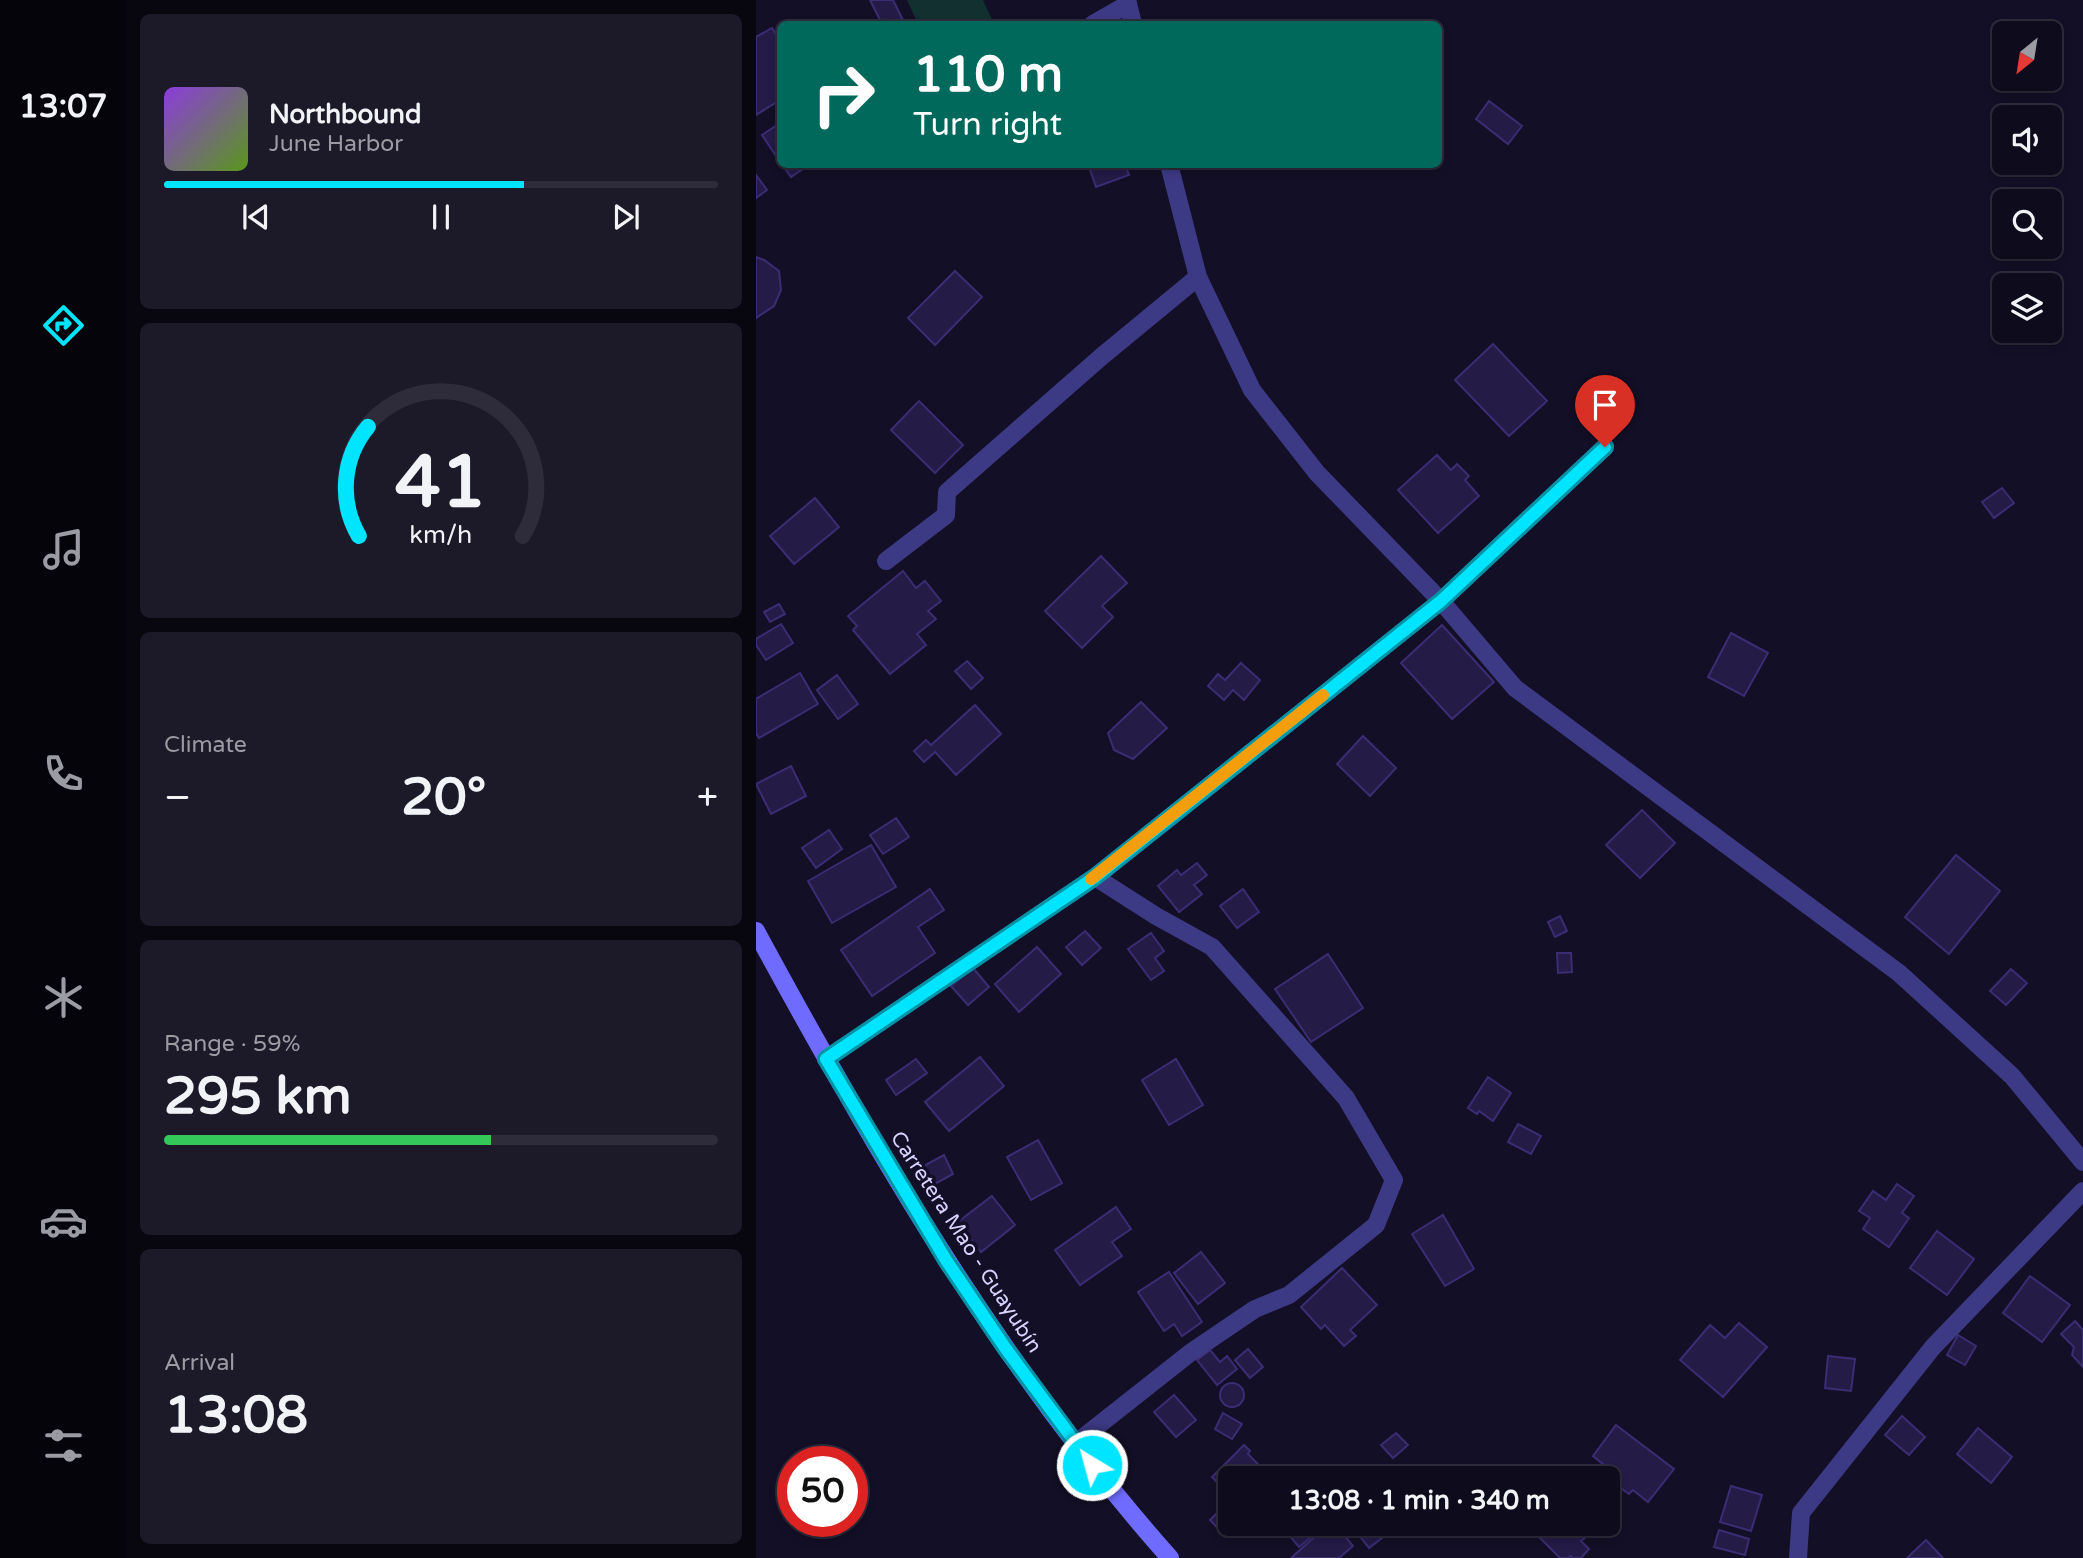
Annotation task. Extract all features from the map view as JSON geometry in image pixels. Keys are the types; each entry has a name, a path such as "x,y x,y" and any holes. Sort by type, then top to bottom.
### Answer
{"main road":[{"name":"Carretera Mao - Guayubín","path":"756,931 826,1059 939,1249 1006,1349 1076,1443 1126,1509 1170,1558"}],"street":[{"path":"1098,21 1128,2 1132,21"},
{"path":"1170,168 1198,277 1252,390 1317,473 1441,601 1515,688 1899,973 2012,1076 2083,1162"},
{"path":"886,561 946,515 947,492 1101,357 1198,277"},
{"path":"826,1059 1095,877 1441,601 1605,447"},
{"path":"1076,1443 1190,1353 1255,1310 1289,1295 1376,1225 1394,1180 1346,1098 1212,947 1156,916 1095,877"},
{"path":"1798,1558 1801,1513 1933,1347 2083,1191"}],"green space":[{"path":"907,0 983,0 993,21 917,21"}],"building":[{"path":"870,0 893,0 904,21 880,21"},
{"path":"772,28 777,36 777,102 756,115 756,37"},
{"path":"1489,101 1522,126 1508,144 1476,119"},
{"path":"777,125 777,158 762,135"},
{"path":"785,168 804,168 791,177"},
{"path":"1089,168 1126,168 1129,175 1096,187"},
{"path":"756,175 767,190 756,198"},
{"path":"756,257 779,271 781,290 774,306 756,318"},
{"path":"955,271 982,297 935,345 908,318"},
{"path":"1493,344 1547,401 1509,436 1455,380"},
{"path":"919,401 963,445 935,473 891,430"},
{"path":"1437,455 1451,470 1457,464 1469,476 1465,480 1479,496 1438,533 1398,490"},
{"path":"2002,488 2014,503 1994,518 1982,502"},
{"path":"815,498 839,527 794,564 770,536"},
{"path":"1101,556 1127,583 1102,606 1113,617 1082,648 1045,611"},
{"path":"903,571 916,588 925,581 941,601 928,611 936,619 917,634 926,645 890,674 853,630 857,626 848,616"},
{"path":"779,604 785,614 770,622 764,612"},
{"path":"781,624 793,643 766,660 756,645 756,639"},
{"path":"1442,625 1494,682 1452,719 1401,663"},
{"path":"1731,633 1768,653 1744,696 1708,677"},
{"path":"967,661 983,678 971,689 955,671"},
{"path":"1241,663 1260,680 1244,700 1233,690 1224,700 1208,686 1218,674 1225,680"},
{"path":"800,673 818,704 759,738 756,733 756,699"},
{"path":"837,675 858,704 838,719 817,690"},
{"path":"1141,702 1167,728 1133,759 1114,750 1108,733"},
{"path":"975,705 1001,734 956,775 935,752 924,762 914,751 926,740 931,745"},
{"path":"1363,736 1396,768 1370,796 1337,764"},
{"path":"791,766 806,796 771,814 756,784"},
{"path":"1642,810 1675,843 1640,878 1606,845"},
{"path":"896,818 909,837 883,854 870,835"},
{"path":"829,830 842,849 816,868 802,848"},
{"path":"871,845 896,887 832,923 808,881"},
{"path":"1956,855 2000,891 1949,954 1905,917"},
{"path":"1197,863 1207,875 1194,885 1202,894 1179,912 1158,886 1177,870 1181,875"},
{"path":"930,889 944,910 918,927 935,953 872,996 841,950"},
{"path":"1243,889 1259,912 1237,928 1220,906"},
{"path":"1560,916 1567,931 1555,937 1548,922"},
{"path":"1085,931 1101,948 1082,965 1066,947"},
{"path":"1151,933 1164,951 1155,958 1164,971 1151,980 1128,949"},
{"path":"1037,947 1061,974 1019,1012 995,984"},
{"path":"1557,953 1571,953 1572,972 1558,973"},
{"path":"1328,954 1363,1008 1311,1042 1275,989"},
{"path":"973,968 989,987 968,1005 951,986"},
{"path":"2011,969 2027,983 2006,1005 1990,991"},
{"path":"980,1057 1004,1086 949,1131 925,1102"},
{"path":"916,1059 927,1073 896,1095 886,1080"},
{"path":"1176,1059 1203,1105 1169,1125 1142,1080"},
{"path":"1488,1077 1511,1093 1493,1121 1479,1111 1477,1114 1468,1108"},
{"path":"1518,1124 1541,1136 1531,1154 1508,1142"},
{"path":"1038,1140 1062,1183 1031,1200 1007,1157"},
{"path":"944,1155 953,1174 931,1186 922,1167"},
{"path":"1897,1184 1914,1196 1902,1213 1909,1218 1889,1247 1863,1229 1870,1218 1859,1211 1873,1191 1886,1200"},
{"path":"992,1196 1015,1225 981,1252 958,1222"},
{"path":"1116,1207 1131,1229 1112,1242 1122,1256 1080,1285 1055,1250"},
{"path":"1443,1215 1474,1269 1445,1286 1412,1234"},
{"path":"1937,1231 1974,1259 1947,1295 1910,1268"},
{"path":"1201,1252 1225,1283 1198,1304 1174,1273"},
{"path":"1342,1268 1377,1305 1350,1330 1356,1336 1344,1346 1325,1325 1321,1329 1301,1307"},
{"path":"1169,1272 1202,1322 1182,1336 1174,1324 1164,1331 1138,1292"},
{"path":"2030,1276 2070,1305 2042,1342 2003,1313"},
{"path":"2075,1321 2083,1330 2083,1367 2072,1355 2074,1347 2061,1334"},
{"path":"1739,1323 1767,1347 1723,1397 1680,1360 1710,1325 1725,1338"},
{"path":"1958,1335 1976,1346 1965,1365 1947,1355"},
{"path":"1248,1349 1263,1367 1250,1378 1235,1360"},
{"path":"1210,1350 1220,1362 1227,1356 1237,1369 1217,1385 1197,1360"},
{"path":"1828,1356 1855,1359 1851,1391 1825,1388"},
{"path":"1232,1383 1241,1386 1244,1395 1241,1404 1232,1407 1223,1404 1220,1395 1223,1386"},
{"path":"1174,1395 1196,1420 1176,1437 1154,1412"},
{"path":"1223,1413 1242,1424 1232,1439 1215,1429"},
{"path":"1902,1416 1925,1437 1909,1455 1885,1435"},
{"path":"1616,1425 1674,1469 1648,1502 1633,1490 1629,1494 1620,1488 1620,1466 1605,1466 1593,1456"},
{"path":"1978,1428 2012,1457 1991,1483 1957,1454"},
{"path":"1396,1433 1408,1445 1393,1458 1381,1445"},
{"path":"1244,1445 1250,1451 1248,1454 1260,1466 1223,1466"},
{"path":"1218,1471 1218,1483 1212,1477"},
{"path":"1731,1486 1762,1495 1751,1531 1720,1522"},
{"path":"1218,1512 1218,1529 1210,1520"},
{"path":"1719,1530 1749,1539 1745,1555 1714,1547"},
{"path":"1290,1536 1312,1536 1299,1547"},
{"path":"1316,1536 1345,1536 1353,1546 1339,1558 1291,1558"},
{"path":"1360,1536 1381,1536 1382,1538 1369,1548"},
{"path":"1585,1536 1581,1541 1589,1549 1581,1558 1560,1558 1539,1537"},
{"path":"1926,1540 1943,1558 1907,1558"}],"slow traffic":[{"path":"1091,879 1323,695"}],"route":[{"path":"1092,1465 1006,1349 946,1260 826,1059 1095,877 1441,601 1605,447"}]}
